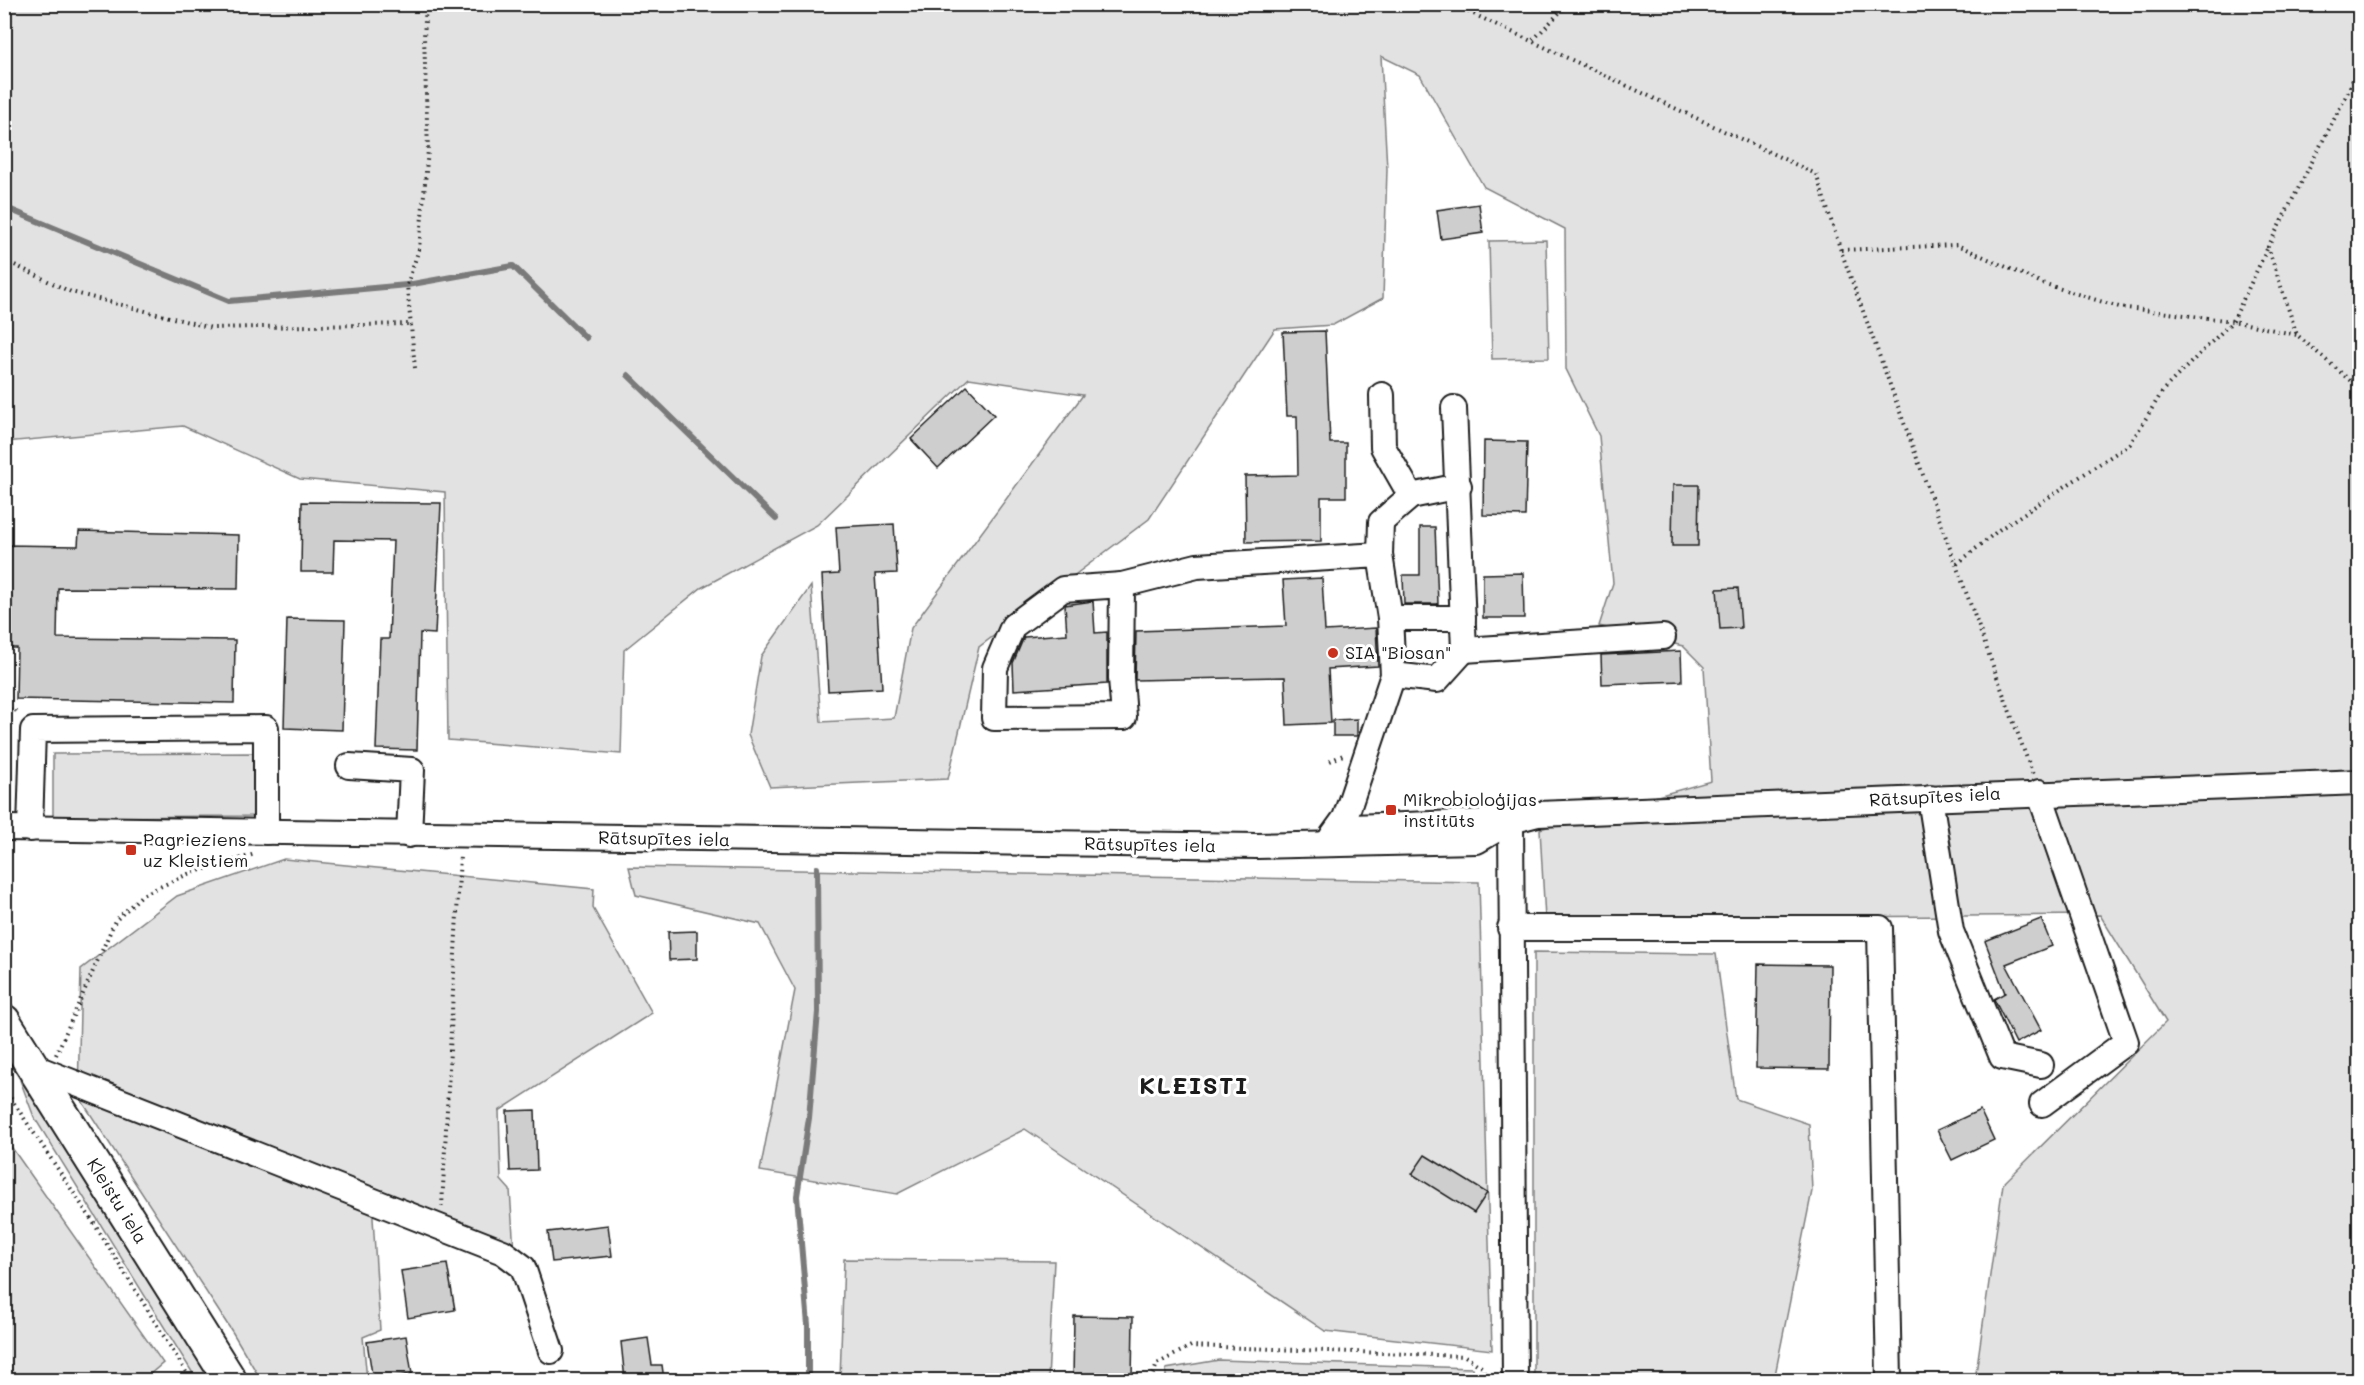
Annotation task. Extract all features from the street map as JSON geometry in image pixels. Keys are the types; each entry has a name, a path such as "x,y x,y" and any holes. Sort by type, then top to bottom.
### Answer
{"main road":[{"name":"Kleistu iela","path":"4,1022 45,1061 230,1380"}],"street":[{"path":"1382,395 1383,447 1412,496"},
{"path":"1393,675 1437,680 1464,650 1454,408"},
{"path":"1324,844 1338,831 1345,818 1393,675 1390,618 1380,555 1381,522 1412,496 1459,486"},
{"path":"1122,585 1121,678 1124,717 994,718 995,668 1013,626 1063,589 1122,585 1197,566 1380,555"},
{"path":"1390,618 1463,618"},
{"path":"1464,650 1663,637"},
{"path":"30,829 33,730 266,728 275,833"},
{"path":"349,766 412,770 410,835"},
{"name":"Rātsupītes iela","path":"4,828 1257,846 1477,841 1511,820 1538,814 2039,792 2360,782"},
{"path":"2039,792 2126,1042 2042,1104"},
{"path":"1930,798 1951,931 2002,1057 2041,1065"},
{"path":"1511,820 1515,1380"},
{"path":"1510,928 1880,928 1889,1380"},
{"path":"45,1061 503,1252 523,1267 551,1351"}],"path":[{"path":"415,368 407,285 419,249 428,150 424,37 426,4"},
{"path":"1452,4 1816,174 1840,250 2039,792"},
{"path":"1533,40 1568,4"},
{"path":"1957,564 2000,529 2130,444 2164,389 2233,321 2360,64"},
{"path":"1840,250 1957,245 2042,283 2119,307 2233,321 2297,335 2360,389"},
{"path":"2268,247 2297,335"},
{"path":"4,260 71,292 212,328 411,324"},
{"path":"45,1061 115,921 142,895 188,874 256,854 275,833"},
{"path":"441,1227 461,836"},
{"path":"4,1088 95,1226 191,1380"},
{"path":"1151,1380 1157,1364 1191,1346 1465,1356 1483,1368 1484,1380"}],"shaded area":[{"path":"5,5 2359,5 2359,1380 1975,1380 2003,1184 2166,1022 2100,915 1545,919 1540,829 1711,781 1704,667 1683,646 1599,626 1613,583 1599,436 1566,369 1565,229 1484,187 1420,75 1381,56 1387,169 1383,298 1333,325 1275,329 1149,519 979,647 948,779 770,787 748,735 761,656 811,586 821,722 894,718 911,628 1083,395 969,378 817,525 701,588 624,650 621,754 448,740 445,492 300,479 183,426 5,442"},
{"path":"1546,240 1549,358 1492,359 1489,241"},
{"path":"259,753 259,816 53,817 53,754"},
{"path":"284,859 594,889 593,908 652,1013 499,1111 501,1180 510,1190 515,1266 372,1202 380,1330 363,1337 367,1380 261,1380 233,1333 78,1095 81,969 177,896"},
{"path":"629,867 1479,882 1492,1350 1325,1331 1025,1129 897,1194 760,1171 795,990 760,924 636,895"},
{"path":"1534,952 1716,954 1736,1099 1809,1124 1812,1191 1774,1380 1534,1380"},
{"path":"20,1080 45,1107 214,1380 197,1380 34,1117"},
{"path":"5,1138 163,1363 143,1380 5,1380"},
{"path":"844,1259 1054,1261 1048,1380 840,1380"},
{"path":"1219,1360 1472,1368 1473,1380 1166,1380 1166,1369"}],"building":[{"path":"1479,204 1483,233 1441,239 1437,210"},
{"path":"1325,331 1330,443 1346,443 1346,497 1321,497 1321,541 1246,542 1245,476 1298,475 1297,416 1287,416 1283,332"},
{"path":"967,386 994,415 938,468 911,439"},
{"path":"1484,441 1527,442 1525,516 1483,515"},
{"path":"1673,485 1699,485 1698,546 1672,546"},
{"path":"302,502 441,503 435,634 420,633 417,750 376,749 380,639 389,639 393,541 334,540 333,572 301,572"},
{"path":"894,524 897,573 875,574 882,688 828,691 822,575 839,574 836,527"},
{"path":"1420,527 1435,527 1438,604 1404,604 1403,575 1420,575"},
{"path":"79,531 239,535 238,589 58,588 57,638 235,640 234,703 16,699 17,648 4,648 4,545 78,546"},
{"path":"1523,573 1524,618 1483,618 1483,574"},
{"path":"1322,578 1325,631 1376,628 1378,666 1328,669 1331,723 1287,725 1285,677 1135,680 1136,631 1286,626 1283,580"},
{"path":"1738,588 1741,628 1720,629 1717,589"},
{"path":"1093,601 1095,633 1107,632 1107,684 1014,690 1013,663 1024,637 1067,634 1065,605"},
{"path":"287,619 345,620 342,730 284,728"},
{"path":"1681,651 1682,681 1602,684 1601,655"},
{"path":"1357,719 1357,736 1333,736 1333,720"},
{"path":"2041,919 2052,946 2006,964 2041,1030 2016,1043 1994,999 2005,993 1985,941"},
{"path":"697,931 697,959 669,960 668,932"},
{"path":"1758,964 1830,965 1829,1069 1756,1068"},
{"path":"535,1110 537,1170 510,1171 507,1111"},
{"path":"1980,1110 1994,1140 1952,1160 1937,1130"},
{"path":"1425,1155 1487,1193 1474,1213 1412,1174"},
{"path":"608,1225 612,1256 552,1262 548,1232"},
{"path":"447,1264 455,1310 408,1318 401,1271"},
{"path":"1074,1316 1133,1317 1132,1380 1073,1380"},
{"path":"406,1336 412,1374 373,1380 367,1342"},
{"path":"648,1338 652,1365 662,1365 664,1380 625,1380 621,1342"}],"waterway":[{"path":"4,207 229,301 407,285 513,266 586,338"},
{"path":"628,375 776,519"},
{"path":"808,1380 808,1325 797,1196 809,1118 818,1012 817,868"}],"place":[{"name":"SIA \"Biosan\"","path":"1333,653"},
{"name":"Mikrobioloģijas institūts","path":"1391,810"},
{"name":"Pagrieziens uz Kleistiem","path":"131,850"}],"district":[{"name":"KLEISTI","path":"1194,1086"}]}
